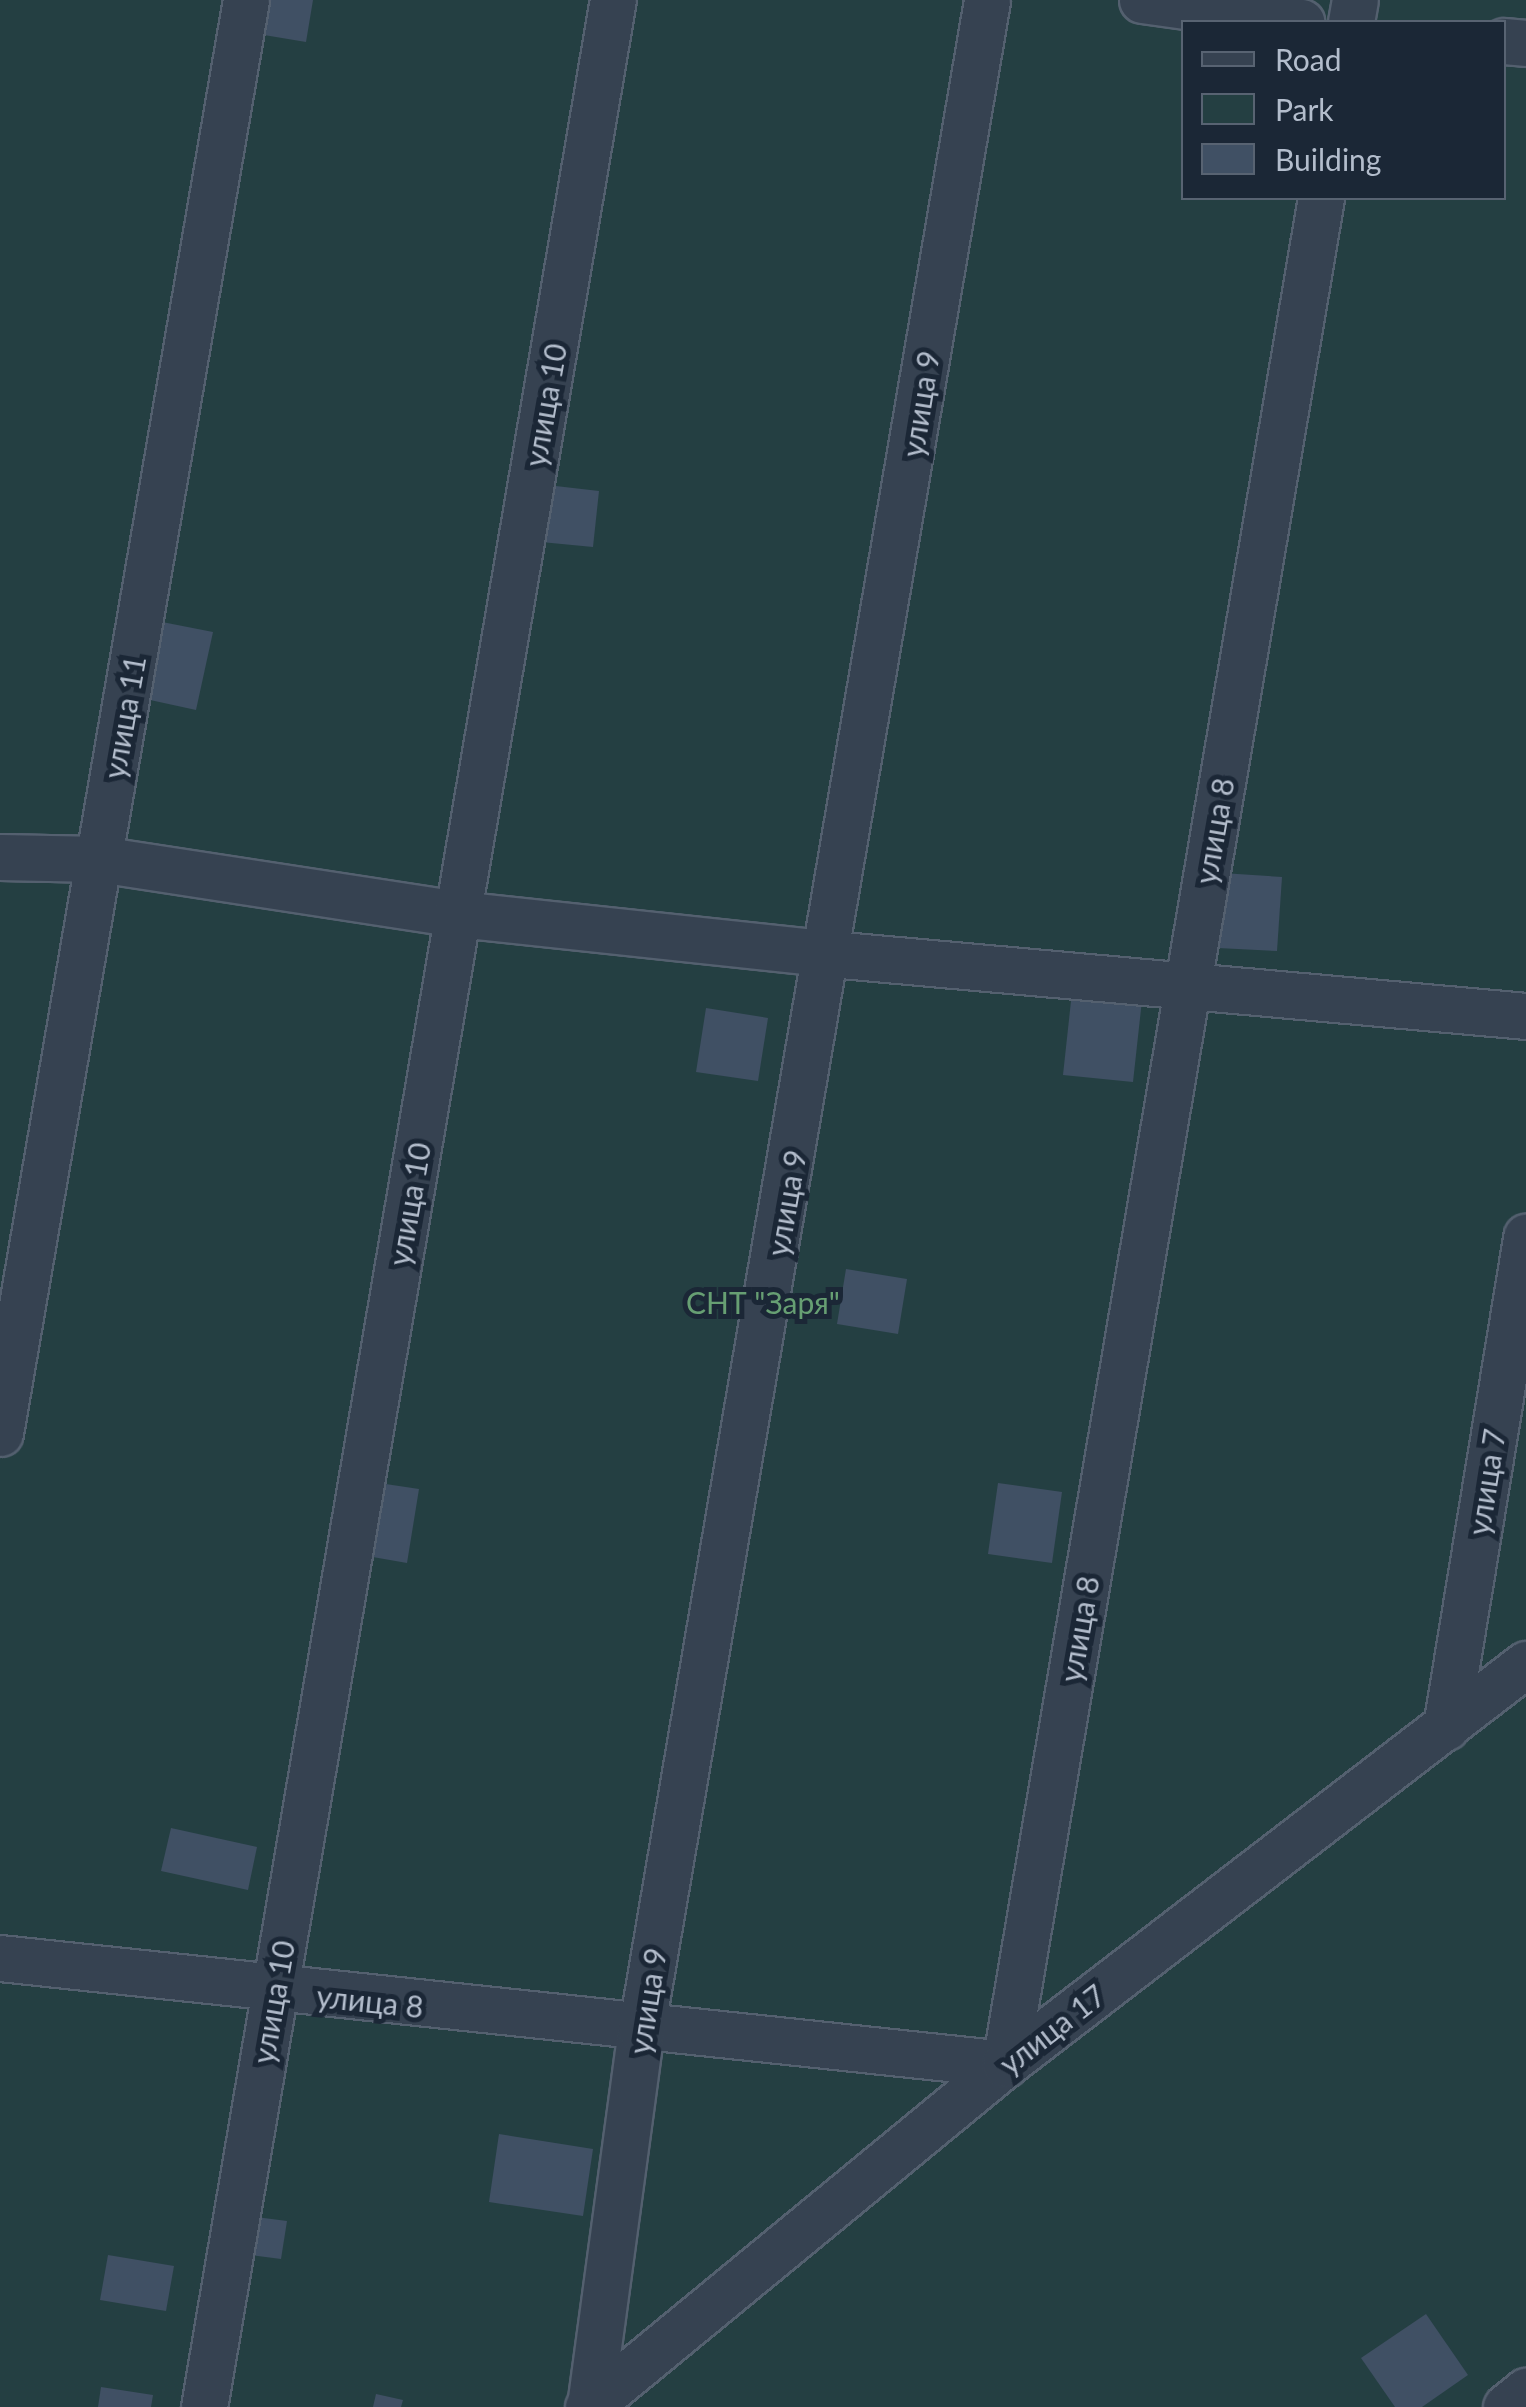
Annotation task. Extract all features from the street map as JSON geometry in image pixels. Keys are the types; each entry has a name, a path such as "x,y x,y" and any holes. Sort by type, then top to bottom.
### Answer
{"street":[{"name":"улица 11","path":"0,1433 246,0"},
{"name":"улица 10","path":"204,2407 614,0"},
{"name":"улица 9","path":"589,2406 641,2031 830,954 987,0"},
{"path":"1142,0 1287,20"},
{"name":"улица 8","path":"0,1958 641,2031 1006,2064 1321,200"},
{"path":"0,857 100,859 458,914 830,954 1188,982 1526,1016"},
{"name":"улица 7","path":"1446,1727 1526,1236"},
{"name":"улица 17","path":"589,2406 1006,2064 1526,1664"},
{"path":"1506,2407 1526,2391"}],"green space":[{"name":"СНТ \"Заря\"","path":"0,0 1526,0 1526,2407 0,2407"}],"building":[{"path":"264,0 313,0 306,42 258,34"},
{"path":"547,485 599,491 593,547 541,542"},
{"path":"157,621 213,632 196,710 141,698"},
{"path":"1222,873 1282,877 1277,951 1218,948"},
{"path":"1072,992 1142,1000 1133,1082 1063,1075"},
{"path":"706,1008 768,1018 758,1081 696,1072"},
{"path":"846,1269 907,1279 898,1334 837,1324"},
{"path":"379,1483 419,1489 407,1563 367,1556"},
{"path":"998,1483 1062,1492 1052,1563 988,1554"},
{"path":"171,1828 257,1847 248,1890 161,1871"},
{"path":"499,2134 593,2149 583,2216 489,2202"},
{"path":"248,2216 287,2221 281,2259 243,2254"},
{"path":"108,2255 174,2266 166,2311 100,2300"},
{"path":"1426,2314 1468,2375 1422,2407 1395,2407 1361,2358"},
{"path":"101,2387 153,2395 151,2407 98,2407"},
{"path":"376,2394 403,2400 401,2407 373,2407"}]}
